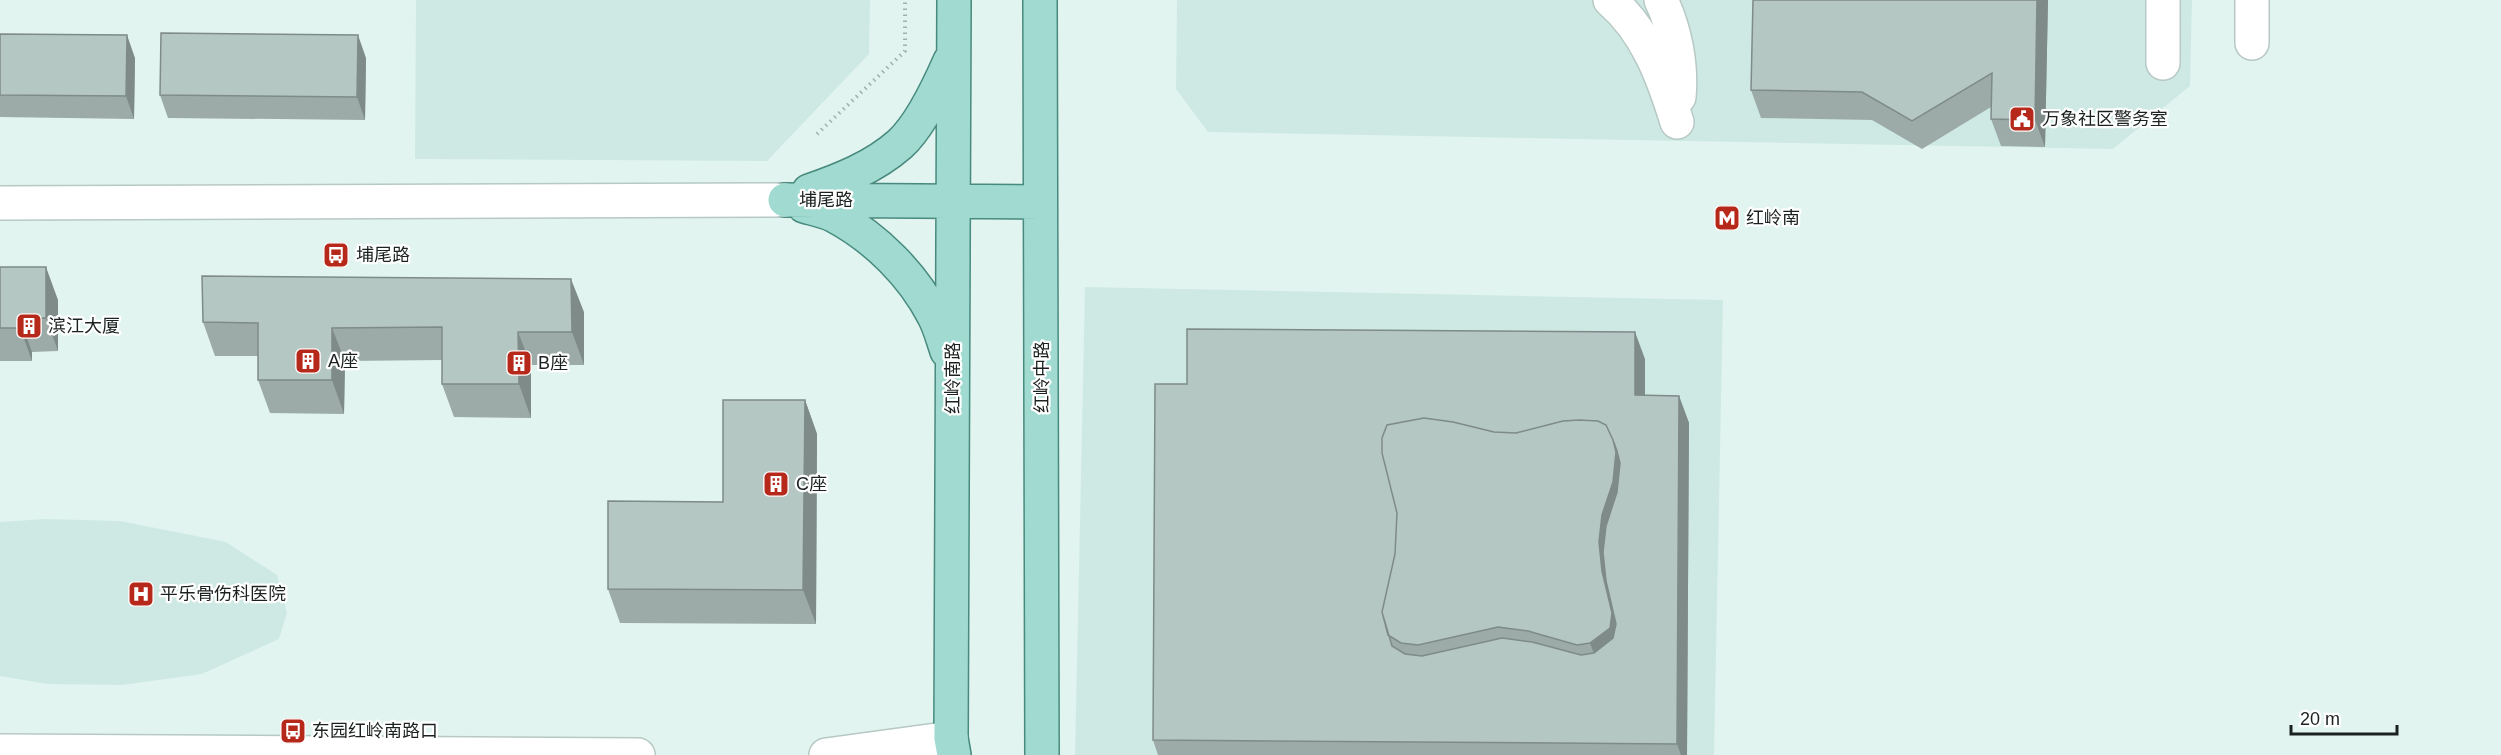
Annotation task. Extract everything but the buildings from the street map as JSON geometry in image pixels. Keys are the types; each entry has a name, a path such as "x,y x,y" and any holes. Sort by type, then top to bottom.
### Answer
{"main road":[{"name":"红岭南路","path":"948,751 953,366 954,0"},
{"name":"红岭中路","path":"1040,0 1042,755"},
{"path":"785,200 850,177 900,144 933,98 953,54"},
{"path":"785,200 834,216 878,246 896,263 912,281 935,317 953,366"},
{"name":"埔尾路","path":"785,200 1040,202"}],"street":[{"path":"1610,0 1623,12 1651,53 1668,92 1677,124 1680,83 1676,47 1671,25 1661,0"},
{"path":"2163,0 2163,63"},
{"path":"2252,0 2252,43"},
{"name":"埔尾路","path":"0,203 785,200"},
{"path":"0,751 638,755"},
{"path":"826,755 948,751"}],"path":[{"path":"817,134 905,51 905,0"}],"shaded area":[{"path":"416,0 870,0 869,54 767,161 415,159"},
{"path":"1177,0 2192,0 2190,86 2113,149 1208,132 1176,89"},
{"path":"1085,287 1723,300 1714,755 1075,755"},
{"name":"平乐骨伤科医院","path":"45,519 120,521 226,542 277,575 287,613 279,639 202,674 122,685 47,684 0,676 0,522"}],"place":[{"name":"万象社区警务室","path":"2022,119"},
{"name":"红岭南","path":"1727,218"},
{"name":"埔尾路","path":"336,255"},
{"name":"滨江大厦","path":"29,326"},
{"name":"A座","path":"308,361"},
{"name":"B座","path":"519,363"},
{"name":"C座","path":"776,484"},
{"name":"平乐骨伤科医院","path":"141,594"},
{"name":"东园红岭南路口","path":"293,731"}]}
